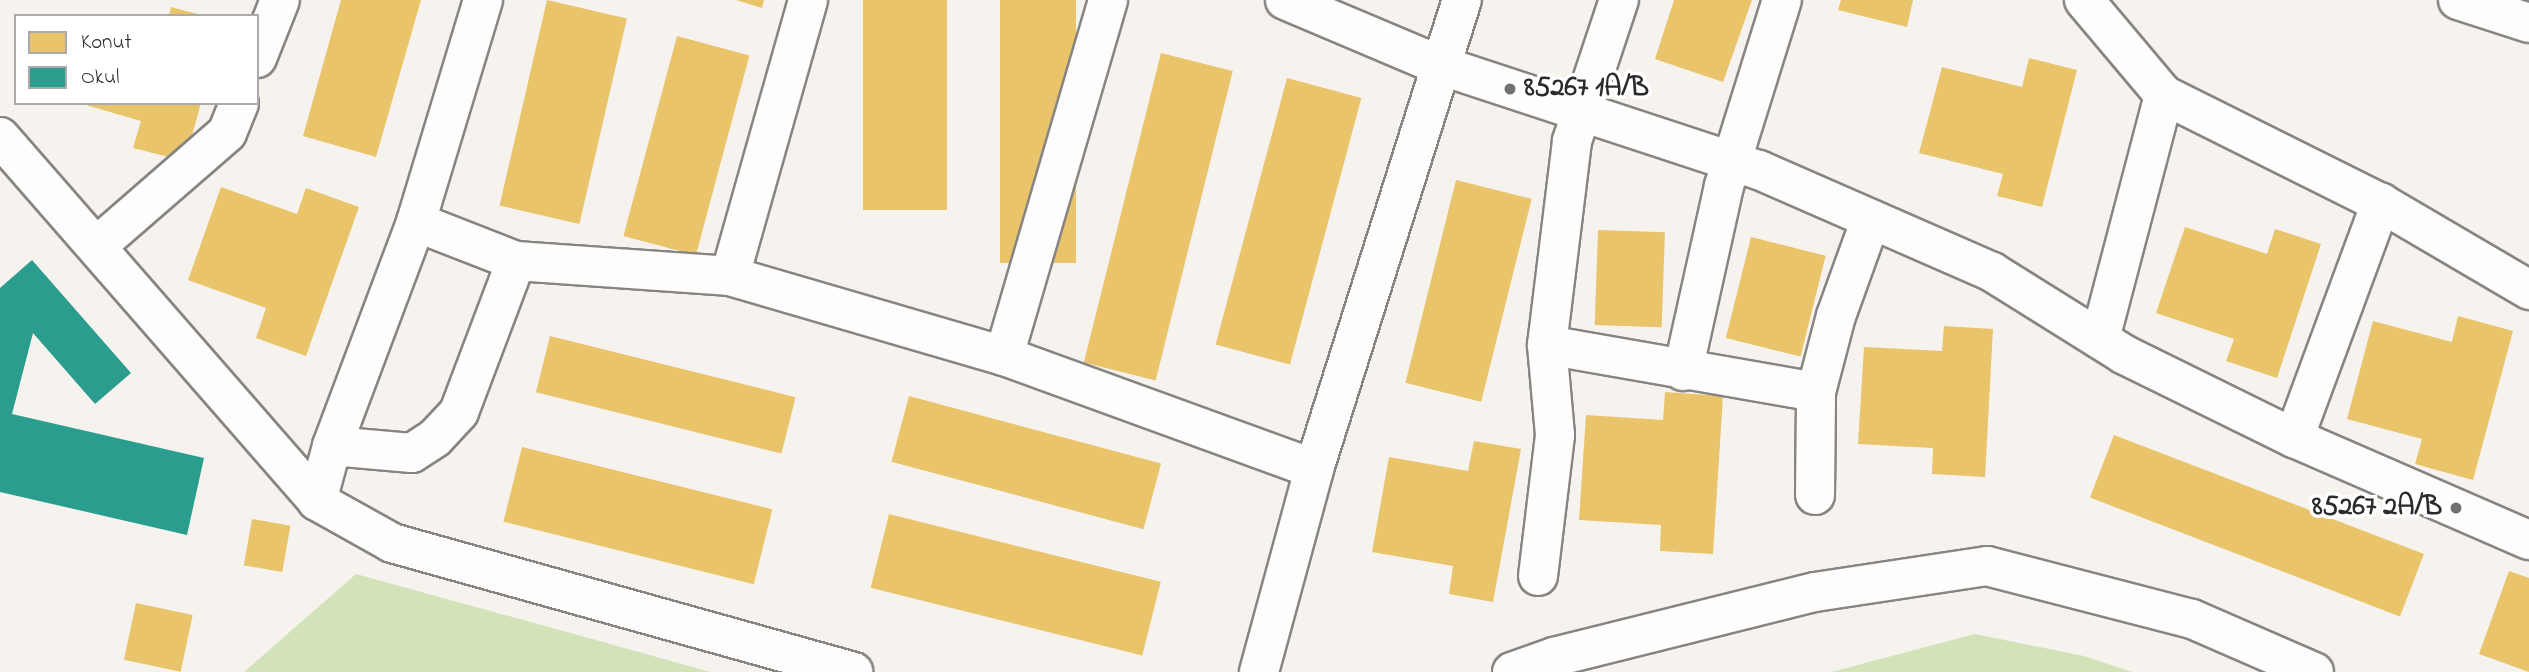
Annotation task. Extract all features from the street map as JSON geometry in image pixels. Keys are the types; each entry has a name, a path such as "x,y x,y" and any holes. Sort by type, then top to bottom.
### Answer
{"street":[{"path":"259,53 280,0"},
{"path":"317,501 332,446 415,222 483,0"},
{"path":"730,276 808,0"},
{"path":"1004,356 1108,0"},
{"path":"1285,0 1439,65 1733,162 1871,219 1992,272 2100,340 2294,438 2529,540"},
{"path":"1259,672 1314,469 1439,65 1462,0"},
{"path":"1538,576 1555,435 1548,345 1572,141 1619,0"},
{"path":"1683,371 1733,162 1782,0"},
{"path":"2084,0 2164,95 2381,203 2529,290"},
{"path":"2458,0 2529,23"},
{"path":"2100,340 2164,95"},
{"path":"98,245 227,133 238,105"},
{"path":"0,136 98,245 317,501 392,543 853,672"},
{"path":"2294,438 2381,203"},
{"path":"1815,495 1816,392 1836,316 1871,219"},
{"path":"415,222 516,261 730,276 1004,356 1314,469"},
{"path":"332,446 412,453 435,438 459,412 516,261"},
{"path":"1548,345 1683,371 1816,392"},
{"path":"1512,672 1555,657 1815,592 1987,566 2192,619 2314,672"}],"green space":[{"path":"356,574 614,645 710,672 244,672"},
{"path":"1975,634 2084,656 2132,672 1831,672"}],"building: Konut":[{"path":"341,0 421,0 376,157 303,136"},
{"path":"547,0 627,18 579,224 500,206"},
{"path":"736,0 764,0 762,8"},
{"path":"863,0 947,0 947,210 863,210"},
{"path":"1000,0 1076,0 1076,263 1000,263"},
{"path":"1674,0 1752,0 1723,82 1655,59"},
{"path":"1841,0 1913,0 1907,27 1838,10"},
{"path":"171,7 197,14 169,14"},
{"path":"677,36 749,55 696,255 623,236"},
{"path":"1161,53 1233,71 1156,380 1084,363"},
{"path":"2029,58 2077,70 2042,207 1997,196 2003,174 1919,153 1942,67 2022,87"},
{"path":"1287,78 1361,98 1290,365 1216,345"},
{"path":"86,105 200,105 185,161 133,148 141,121"},
{"path":"1456,180 1532,199 1481,402 1405,383"},
{"path":"221,187 297,214 306,188 359,207 306,356 256,338 266,308 188,280"},
{"path":"2185,227 2267,254 2275,229 2321,244 2277,378 2226,361 2234,339 2156,313"},
{"path":"1598,230 1665,232 1662,327 1595,325"},
{"path":"1751,237 1826,256 1801,357 1726,338"},
{"path":"2458,316 2513,331 2473,480 2415,464 2422,439 2347,419 2373,321 2452,342"},
{"path":"1944,326 1993,329 1985,477 1932,474 1933,448 1858,444 1864,347 1942,351"},
{"path":"550,336 795,397 781,453 536,392"},
{"path":"1665,392 1723,396 1713,554 1660,551 1661,525 1579,520 1586,415 1663,420"},
{"path":"909,396 1161,464 1144,529 891,462"},
{"path":"2114,435 2424,554 2400,617 2090,498"},
{"path":"1474,441 1521,449 1493,602 1449,594 1453,566 1372,552 1389,457 1468,471"},
{"path":"522,447 772,509 754,584 503,522"},
{"path":"889,514 1161,582 1142,655 871,588"},
{"path":"252,519 290,526 282,572 244,565"},
{"path":"2509,571 2529,578 2529,672 2479,654"},
{"path":"136,603 193,615 181,672 124,660"}],"building: Okul":[{"path":"32,260 131,373 95,404 33,333 12,414 204,458 187,535 0,492 0,288"}],"place":[{"name":"85267 1A/B","path":"1510,89"},
{"name":"85267 2A/B","path":"2456,508"}]}
